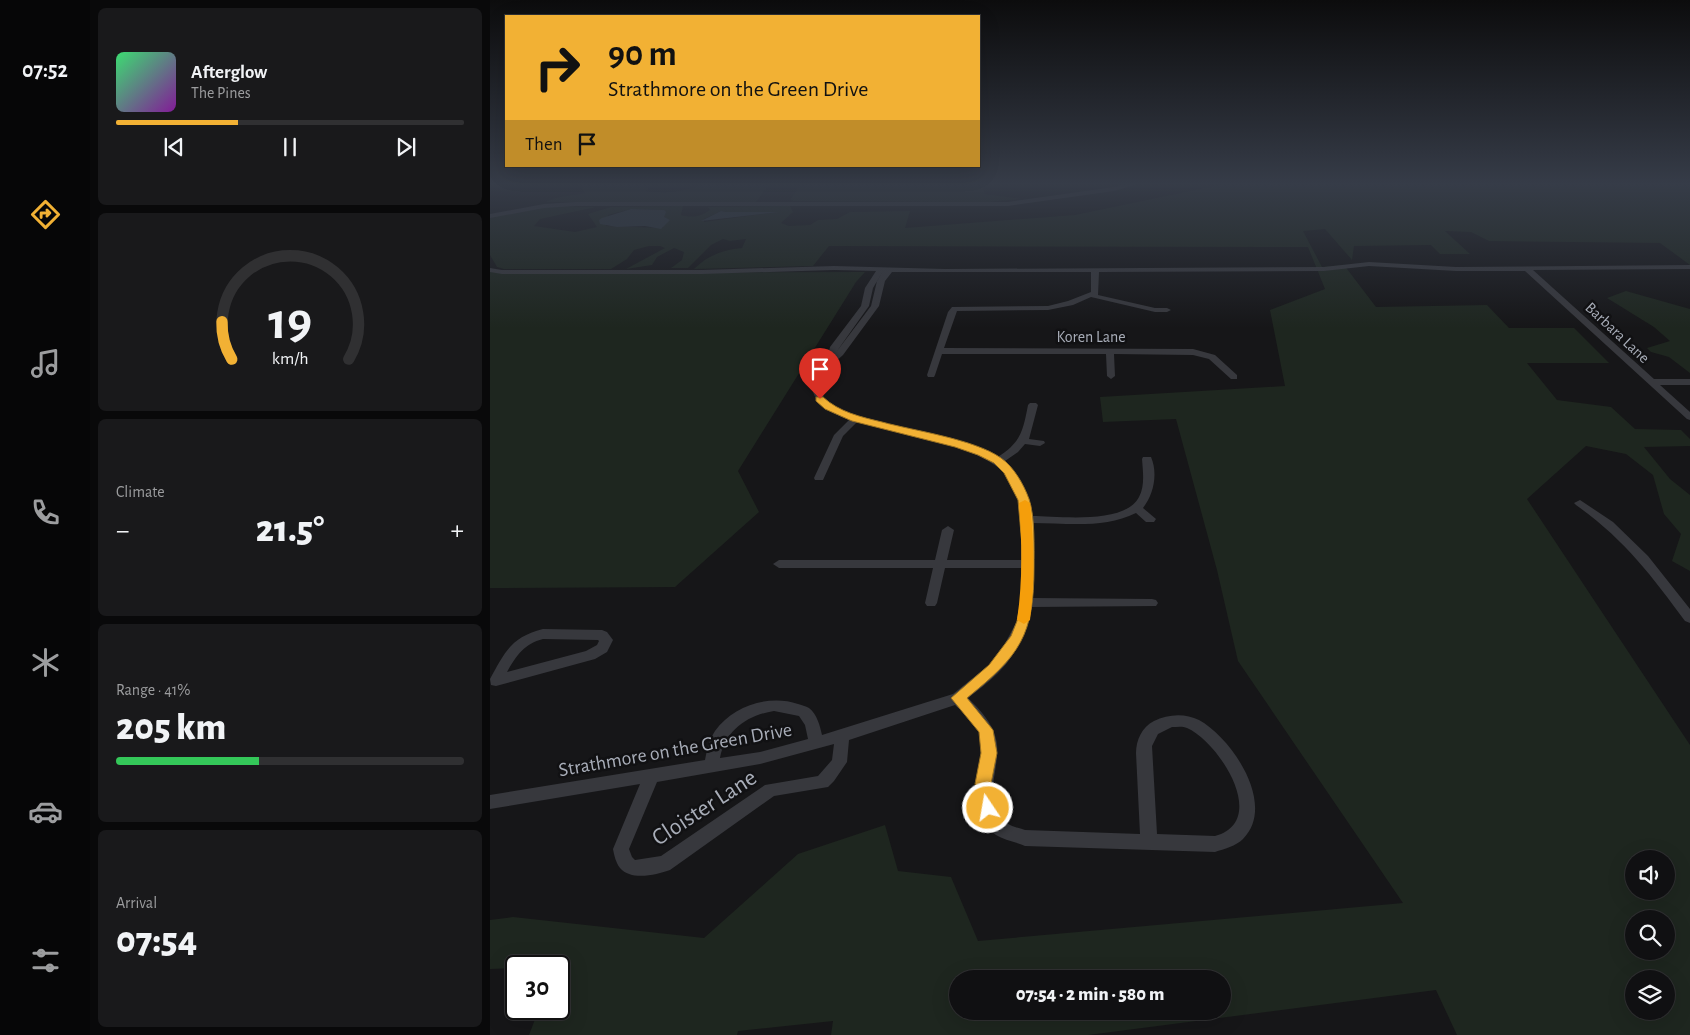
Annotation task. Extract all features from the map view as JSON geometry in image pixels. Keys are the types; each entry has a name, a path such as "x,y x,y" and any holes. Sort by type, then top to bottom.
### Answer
{"street":[{"path":"490,270 502,272 580,273 758,271 834,268 1324,269 1369,264 1456,269 1690,267"},
{"name":"Barbara Lane","path":"1526,268 1690,417"},
{"name":"Strathmore on the Green Drive","path":"490,802 760,758 842,736 958,698 994,669 1006,654 1023,621 1027,602 1027,519 1024,500 1017,483 998,461 969,448 855,419 828,407 820,399 819,382 839,348 874,306 877,281 886,269"},
{"path":"931,375 952,312 955,309 1048,308 1070,303 1095,293 1095,270"},
{"path":"1090,295 1155,310 1167,310"},
{"name":"Koren Lane","path":"939,351 1199,352 1212,357 1234,377"},
{"path":"1110,352 1111,376"},
{"path":"1651,382 1690,382"},
{"path":"998,461 1014,452 1025,441 1033,405"},
{"path":"819,478 836,441 855,419"},
{"path":"1025,441 1040,443"},
{"path":"1027,519 1090,520 1116,517 1137,508 1145,499 1149,490 1147,459"},
{"path":"1580,503 1606,521 1630,543 1690,618"},
{"path":"1137,508 1150,519"},
{"path":"931,603 948,530"},
{"path":"780,564 1027,564"},
{"path":"1027,602 1152,603"},
{"path":"543,634 602,635 606,640 602,648 590,655 493,681 512,652 520,643 529,638 543,634"},
{"path":"958,698 986,730 989,753 983,784 984,796 1001,829 1025,838 1215,844 1239,832 1249,811 1248,797 1239,775 1209,735 1191,723 1169,721 1152,730 1145,742 1149,841"},
{"path":"711,766 717,742 735,722 765,706 795,708 804,712 812,724 816,743"},
{"name":"Cloister Lane","path":"651,776 621,849 625,862 633,868 664,864 771,790 822,782 839,762 842,736"}],"shaded area":[{"path":"490,231 1303,231 1322,267 1344,265 1376,307 1487,305 1509,328 1574,328 1609,363 1527,363 1557,400 1611,407 1635,429 1681,430 1690,439 1690,446 1644,447 1670,479 1690,495 1690,571 1672,561 1681,534 1664,514 1653,475 1626,454 1586,446 1527,499 1690,745 1690,1035 1457,1035 1436,990 1231,1017 1231,970 949,970 949,1020 1204,1020 1088,1035 831,1035 833,1021 738,1031 737,1035 529,1035 535,1020 570,1020 570,955 505,955 505,968 490,969 490,920 513,917 704,938 798,854 885,825 898,871 951,877 978,941 1403,903 1238,661 1217,570 1176,419 1103,422 1100,397 1285,386 1270,310 1325,289 1308,247 829,246 813,266 694,269 716,254 742,248 746,239 730,241 723,239 711,245 688,268 671,268 682,260 684,252 674,248 657,257 652,265 626,269 665,248 660,246 649,246 634,250 627,259 611,269 504,269 497,267 490,255"},
{"path":"1327,231 1445,231 1470,254 1440,254 1431,245 1354,246 1352,260"},
{"path":"1453,231 1690,231 1690,265 1660,243 1489,241 1471,232"},
{"path":"490,271 501,273 865,272 856,282 738,471 759,512 675,587 490,588"},
{"path":"1626,291 1690,309 1690,373 1669,357 1651,352 1647,348 1670,341 1654,327 1607,298"}],"slow traffic":[{"path":"1024,620 1028,590 1028,545 1025,503"}],"route":[{"path":"820,399 828,407 855,419 958,444 982,453 998,461 1009,471 1017,483 1024,500 1028,545 1028,590 1023,621 1016,638 994,669 958,698 986,730 989,741 987,769 983,784 988,808"}]}
